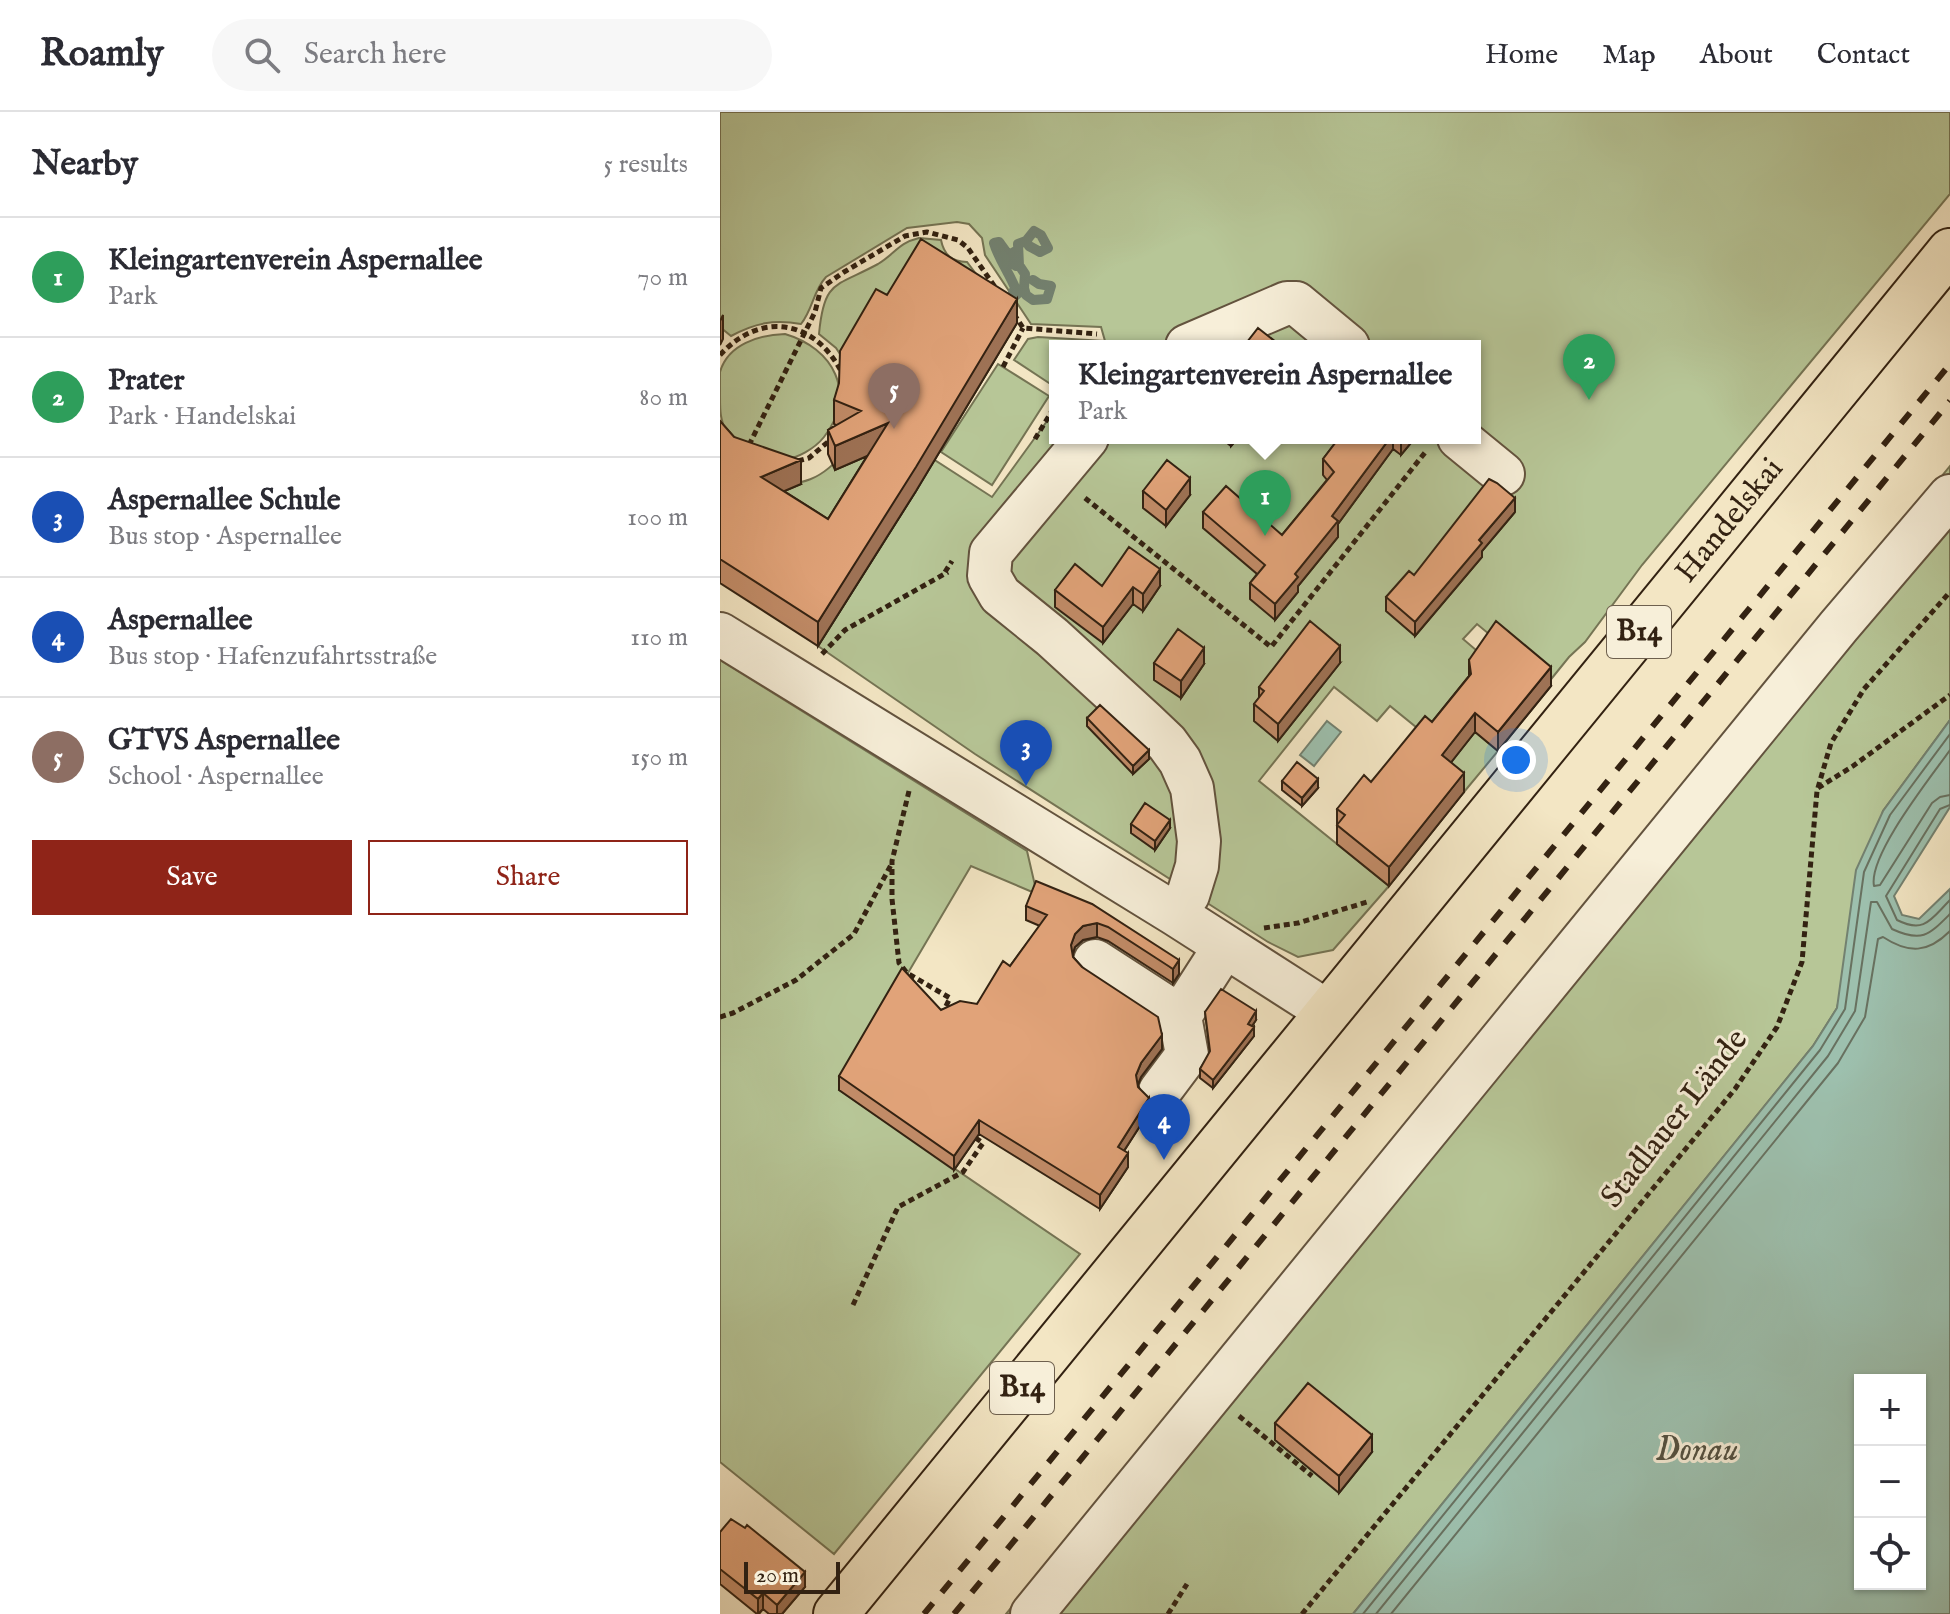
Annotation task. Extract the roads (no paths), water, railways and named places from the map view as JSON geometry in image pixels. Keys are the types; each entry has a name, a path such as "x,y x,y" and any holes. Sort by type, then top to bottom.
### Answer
{"main road":[{"name":"Handelskai","path":"1328,1012 1950,251"},
{"name":"B14","path":"836,1614 1328,1012"}],"street":[{"path":"1201,340 1287,303 1296,303 1341,340"},
{"path":"1082,444 991,553 989,576 1000,595 1052,637 1145,722 1180,761 1192,788 1199,841 1197,866 1188,895 1175,914"},
{"path":"1466,444 1503,474"},
{"path":"1032,1614 1839,626 1950,496"},
{"path":"720,634 1175,914 1239,938 1328,1012"},
{"path":"1180,1016 1239,938"},
{"path":"1095,961 1180,1016 1187,1055 1160,1091"}],"water":[{"name":"Donau","path":"1950,720 1950,807 1894,896 1902,915 1919,919 1950,889 1950,1614 1353,1614 1813,1046 1837,1008 1856,870 1883,811"},
{"path":"1327,721 1341,732 1314,766 1300,755"}],"waterway":[{"path":"1016,293 994,243 999,242 1012,260 1016,260 1017,255 1014,252 1009,255 1009,257 1011,261 1016,266 1019,265 1018,244 1026,241 1034,231 1041,235 1048,248 1040,252 1026,241"},
{"path":"1019,265 1025,274 1024,288"},
{"path":"1015,296 1024,288 1026,295 1033,300 1047,299 1051,286 1033,280"}],"railway":[{"path":"924,1614 1950,364"},
{"path":"954,1614 1950,401"}],"place":[{"name":"Prater","path":"1589,400"},
{"name":"GTVS Aspernallee","path":"894,429"},
{"name":"Kleingartenverein Aspernallee","path":"1265,536"},
{"name":"Aspernallee Schule","path":"1026,786"},
{"name":"Aspernallee","path":"1164,1160"}]}
